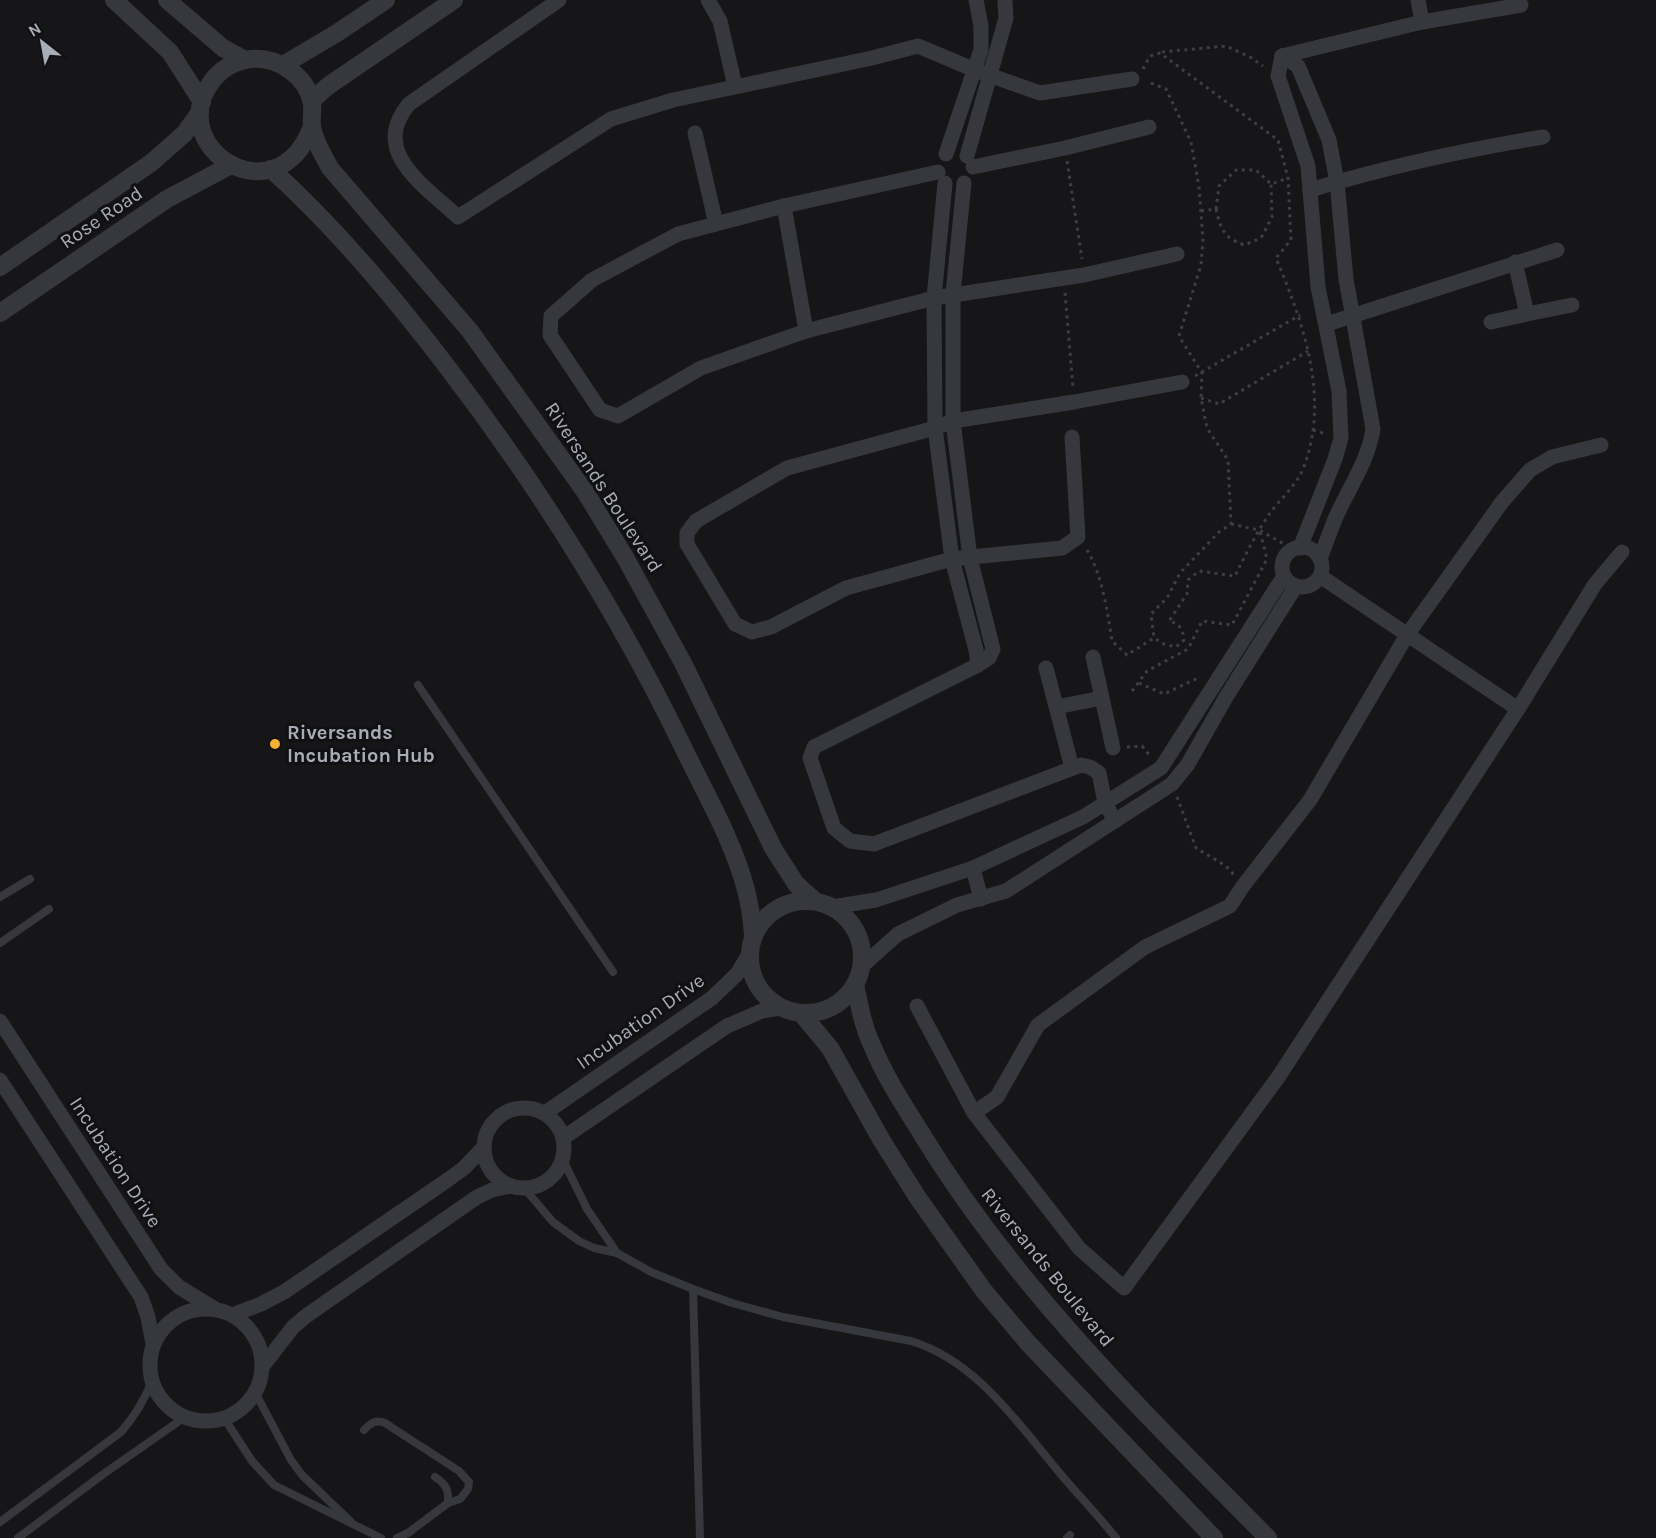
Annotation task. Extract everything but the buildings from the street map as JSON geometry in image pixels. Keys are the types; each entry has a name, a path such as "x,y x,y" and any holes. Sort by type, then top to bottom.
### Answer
{"street":[{"path":"114,0 170,52 201,107"},
{"path":"283,65 386,0"},
{"path":"311,101 328,86 454,0"},
{"path":"559,0 409,104 396,124 397,154 405,168 458,217 611,119 673,100 872,58 918,46 975,70 1040,93 1135,79"},
{"path":"708,0 720,21 735,86"},
{"path":"976,0 981,26 981,51 946,154 939,164 941,177 934,298 935,428 952,559 978,665"},
{"path":"1005,0 1006,18 970,162 969,179 964,183 958,186 941,177 784,206 678,234 592,280 552,316 550,335 600,410 618,416 701,368 806,331 953,294 1064,279 1177,254"},
{"path":"1418,0 1422,22"},
{"path":"171,3 223,48 244,60"},
{"path":"1282,56 1422,22 1521,5"},
{"path":"1282,56 1278,76 1308,166 1318,287 1339,391 1341,438 1335,459 1297,549 1285,558 1283,564 1290,581"},
{"path":"1282,56 1298,66 1329,140 1337,182 1346,279 1373,429 1364,461 1335,519 1320,558"},
{"path":"244,60 270,60 296,74 305,86 311,101 312,126 307,141 298,153 285,163 271,169 250,171 231,165 218,156 208,143 202,129 201,107 207,88 217,75 230,66 244,60"},
{"name":"Rose Road","path":"0,267 151,163 184,134 201,107"},
{"name":"Riversands Boulevard","path":"312,126 330,168 470,331 586,493 626,559 683,663 773,849 796,884 824,904"},
{"path":"970,162 1065,148 1149,127"},
{"path":"696,133 716,224"},
{"path":"1310,190 1470,149 1543,137"},
{"path":"946,154 959,152 970,162"},
{"name":"Rose Road","path":"0,313 167,199 231,165"},
{"path":"271,169 325,221 393,296 497,432 595,583 633,650 729,842 746,887 753,935 749,954 751,971 757,986 767,998 781,1008 801,1013 817,1012 832,1006 845,997 858,976 898,934 957,905 1006,891 1172,783 1188,764 1290,581"},
{"path":"964,183 953,294 953,421 970,558 993,649 989,658 978,665 814,747 810,758 834,828 850,841 874,844 1081,765 1090,767 1099,773 1106,803 1115,821"},
{"path":"784,206 806,331"},
{"path":"1327,324 1557,250"},
{"path":"1515,262 1527,314"},
{"path":"1491,322 1572,305"},
{"path":"1072,437 1078,537 1062,548 952,559 846,588 771,627 752,632 735,624 687,544 687,533 696,520 787,468 935,428 953,421 1182,382"},
{"path":"974,1113 997,1097 1038,1025 1145,947 1230,906 1310,800 1407,635 1502,502 1530,470 1551,457 1601,445"},
{"path":"1290,581 1311,585 1320,576 1322,564 1320,558 1312,550 1297,549"},
{"path":"917,1006 974,1113 1079,1248 1124,1288 1279,1076 1518,709 1595,584 1622,552"},
{"path":"1320,576 1518,709"},
{"path":"753,935 764,920 778,908 796,901 824,904 876,900 973,868 1083,817 1161,768 1290,581"},
{"path":"1093,657 1113,748"},
{"path":"1046,668 1072,768"},
{"path":"1056,707 1102,698"},
{"path":"973,868 981,900"},
{"path":"824,904 846,918 857,932 862,950 858,976"},
{"name":"Incubation Drive","path":"545,1113 712,998 737,974 749,954"},
{"name":"Riversands Boulevard","path":"858,976 871,1044 942,1167 979,1221 1020,1274 1109,1376 1268,1538"},
{"path":"563,1138 727,1026 762,1011 781,1008"},
{"path":"801,1013 830,1048 882,1141 918,1198 984,1291 1028,1343 1214,1538"},
{"name":"Incubation Drive","path":"0,1021 161,1269 179,1287 215,1309"},
{"path":"0,1080 141,1297 148,1317 153,1344"},
{"path":"262,1367 293,1327 306,1316 477,1197 492,1190 536,1186 548,1180 563,1160 565,1148 563,1138 555,1122 545,1113 532,1108 518,1108 504,1113 494,1121 486,1133 485,1160 491,1171 500,1180 517,1187"},
{"path":"232,1315 261,1304 304,1279 457,1174 484,1147"},
{"path":"196,1309 215,1309 232,1315 245,1324 255,1336 262,1367 260,1380 247,1403 224,1418 198,1420 185,1417 170,1409 159,1396 152,1382 150,1356 153,1344 163,1328 178,1316 196,1309"}],"lane":[{"path":"418,685 613,972"},
{"path":"0,897 30,879"},
{"path":"0,943 50,909"},
{"path":"563,1160 591,1217 617,1253"},
{"path":"517,1187 565,1232 594,1248 617,1253 651,1272 693,1289 783,1317 932,1347 961,1365 999,1400 1116,1538"},
{"path":"693,1289 700,1538"},
{"path":"0,1522 121,1432 134,1418 152,1382"},
{"path":"255,1392 291,1460 302,1475 356,1527"},
{"path":"18,1538 185,1417"},
{"path":"224,1418 252,1461 274,1485 381,1538"},
{"path":"364,1430 375,1421 380,1420 465,1476 469,1486 460,1499 448,1503 408,1533 397,1538"},
{"path":"435,1477 449,1491 448,1503"}],"path":[{"path":"1231,524 1228,460 1207,428 1201,398 1202,373 1179,336 1201,265 1203,240 1191,142 1166,89 1135,79 1150,56 1160,52 1226,46 1250,57 1278,76"},
{"path":"1154,638 1164,644 1176,646 1184,640 1184,632 1178,623 1169,621 1187,594 1188,580 1199,571 1234,576 1259,530 1302,470 1313,430 1316,398 1299,315 1276,258 1291,240 1288,178 1278,140 1160,52"},
{"path":"1065,148 1084,275"},
{"path":"1236,170 1256,170 1271,184 1272,217 1261,238 1244,245 1230,240 1220,226 1216,209 1219,186 1236,170"},
{"path":"1271,184 1288,178"},
{"path":"1201,211 1216,209"},
{"path":"1064,279 1074,402"},
{"path":"1182,382 1202,373 1299,315"},
{"path":"1201,398 1219,404 1308,351"},
{"path":"1154,638 1151,614 1167,598 1180,573 1219,532 1231,524 1259,530 1297,549"},
{"path":"1227,634 1267,559 1259,530"},
{"path":"1078,537 1093,559 1109,618 1112,641 1127,655 1154,638"},
{"path":"1132,691 1148,671 1188,649 1202,621 1232,625"},
{"path":"1139,682 1164,694 1199,678 1204,669"},
{"path":"1113,748 1142,746 1161,768"},
{"path":"1172,783 1196,848 1227,866 1243,886"}],"place":[{"name":"Riversands Incubation Hub","path":"275,744"}]}
